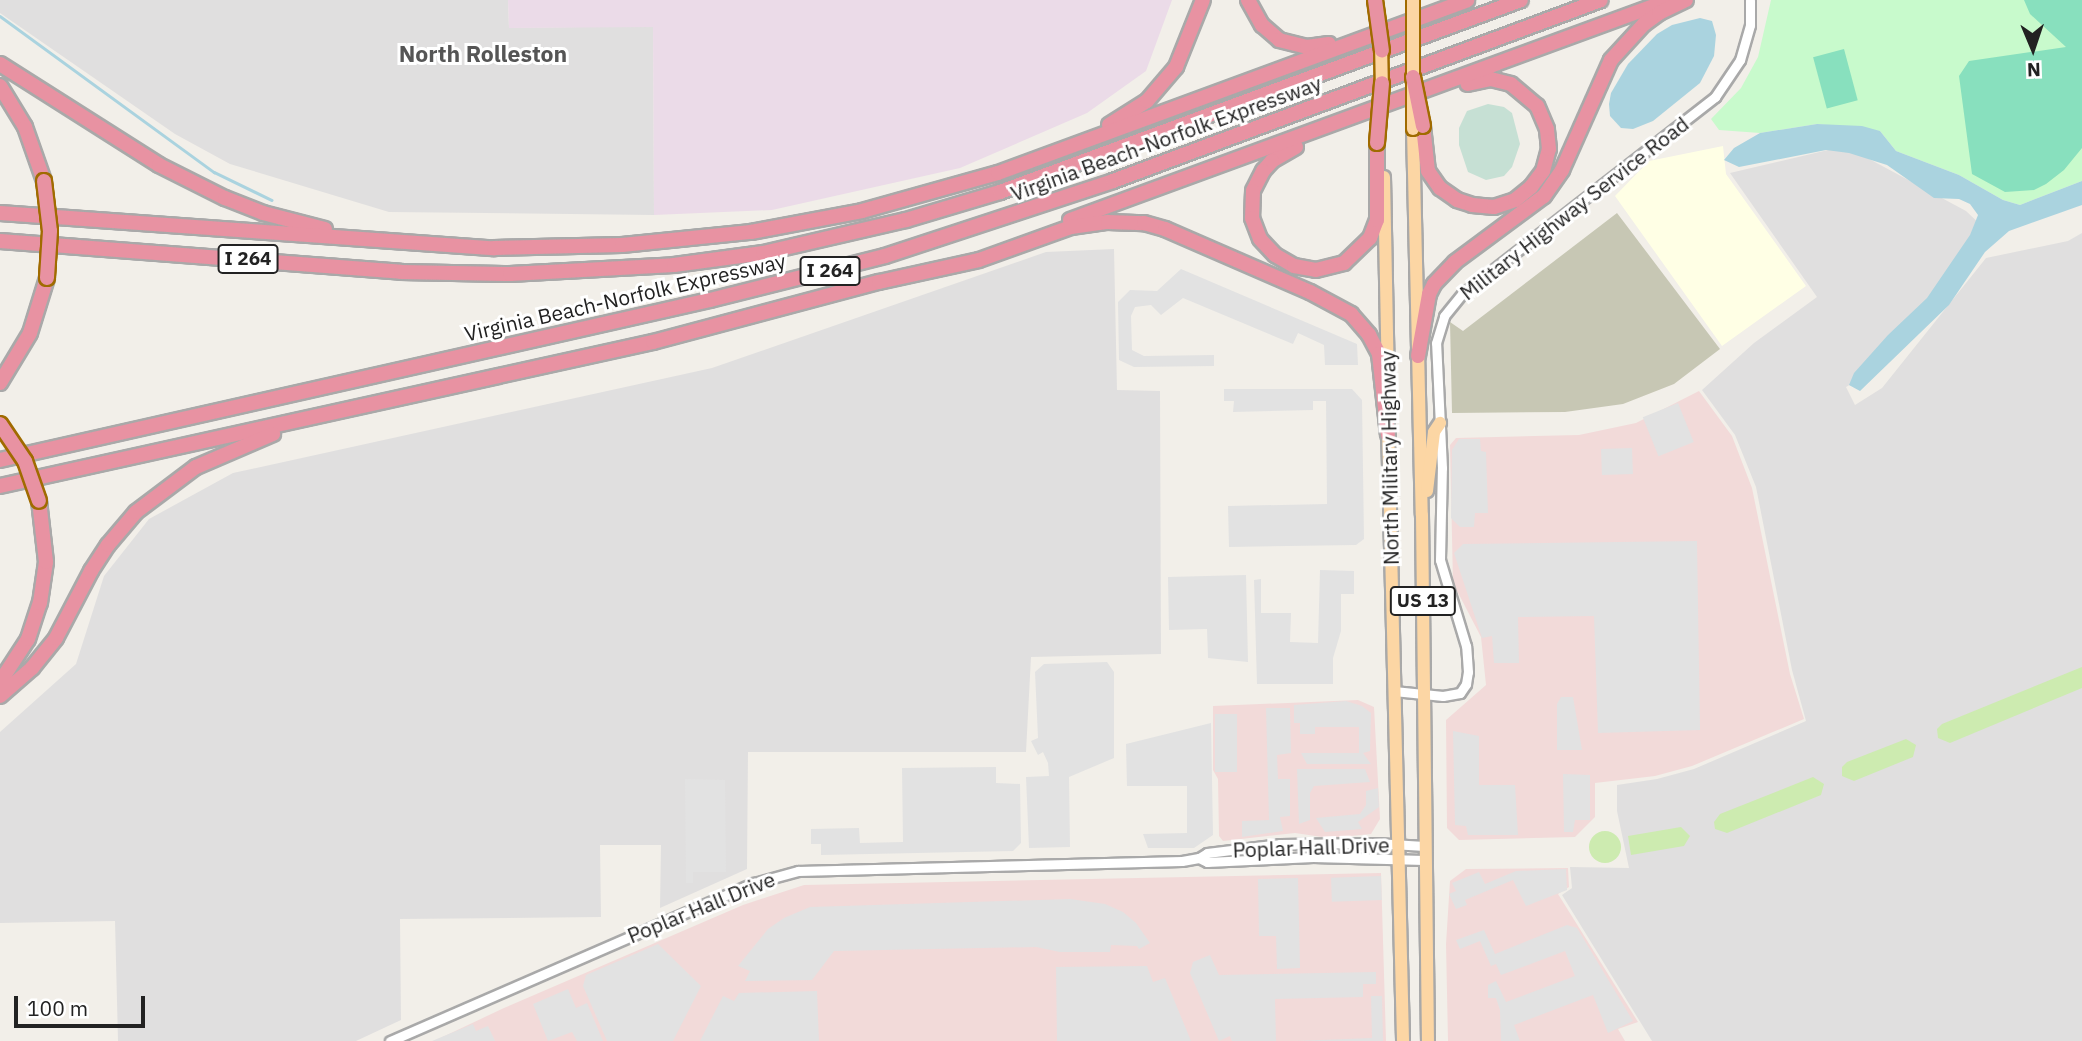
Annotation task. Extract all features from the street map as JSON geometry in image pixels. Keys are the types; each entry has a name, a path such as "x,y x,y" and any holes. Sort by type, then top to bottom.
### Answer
{"highway":[{"path":"1042,158 1118,121 1147,101 1176,67 1203,0"},
{"path":"1248,0 1268,32 1297,47 1324,46 1402,25"},
{"path":"1375,0 1382,51"},
{"name":"Virginia Beach-Norfolk Expressway","path":"0,241 401,272 510,274 674,265 763,253 883,226 1000,192 1521,0"},
{"name":"Virginia Beach-Norfolk Expressway","path":"0,460 696,303 885,256 1101,185 1601,0"},
{"path":"917,274 1358,116 1670,0"},
{"path":"1418,356 1429,294 1434,284 1455,262 1544,196 1562,170 1611,60 1644,24 1659,13 1686,0"},
{"path":"0,214 388,242 526,248 656,243 719,236 862,211 954,187 1042,158 1462,2"},
{"path":"0,64 159,165 225,198 298,223 388,242"},
{"path":"1399,101 1478,80 1490,79 1511,84 1530,97 1543,116 1549,140 1547,160 1537,181 1515,200 1494,206 1472,205 1447,194 1433,179 1424,158 1418,127 1413,77"},
{"path":"1358,116 1285,152 1263,171 1252,204 1256,230 1267,248 1284,262 1303,269 1335,267 1354,256 1370,238 1377,220 1382,83"},
{"path":"0,86 25,127 44,181 50,231 47,278 30,333 0,383"},
{"path":"0,486 653,342 979,260 1090,223 1124,222 1165,229 1310,292 1351,314 1370,335 1379,354 1388,435"},
{"path":"0,250 95,247"},
{"path":"0,696 43,656 57,638 108,545 155,495 217,457 337,413"},
{"path":"0,424 25,461 39,501 46,562 40,603 28,639 0,682"}],"main road":[{"path":"1381,0 1382,83"},
{"path":"1413,0 1413,77"},
{"name":"North Military Highway","path":"1418,127 1418,356 1427,1041"},
{"name":"North Military Highway","path":"1380,142 1402,1041"},
{"path":"1422,515 1433,460 1434,432 1440,423"}],"street":[{"name":"Military Highway Service Road","path":"1394,691 1443,696 1460,693 1466,684 1468,672 1466,646 1440,560 1437,337 1451,306 1715,97 1740,60 1750,25 1750,0"},
{"name":"Poplar Hall Drive","path":"390,1041 777,875 823,868 1199,858 1219,851 1280,845 1399,844 1424,853"},
{"name":"Poplar Hall Drive","path":"1199,858 1207,862 1313,857 1399,858 1424,853"}],"shaded area":[{"path":"0,0 508,0 509,28 653,26 654,215 389,212 230,164 175,134 0,13"},
{"path":"508,0 1172,0 1146,71 1087,113 960,168 772,210 654,215 653,27 509,28"},
{"path":"1488,104 1504,107 1512,113 1520,144 1512,167 1504,176 1486,180 1468,172 1459,145 1459,128 1467,111"},
{"path":"1723,146 1726,174 1806,286 1722,346 1615,196 1649,161"},
{"path":"1845,146 1966,211 1984,228 1869,374 1846,387 1855,405 1882,388 1986,258 2068,241 2082,233 2082,1041 1652,1041 1562,895 1572,888 1570,867 1629,868 1617,811 1617,785 1657,779 1694,769 1806,721 1792,670 1756,487 1735,435 1702,390 1754,343 1817,297 1730,173"},
{"path":"1617,213 1720,349 1674,384 1623,404 1565,412 1452,413 1450,322 1463,331"},
{"path":"1114,249 1117,390 1160,391 1161,654 1031,657 1026,752 748,752 747,869 660,908 661,845 600,845 601,917 400,919 401,1020 356,1041 118,1041 115,921 0,923 0,732 76,664 104,576 149,519 233,473 712,368 1046,252"},
{"path":"1181,269 1357,344 1358,365 1325,365 1324,345 1298,333 1293,344 1183,298 1161,315 1151,305 1135,307 1131,316 1132,350 1144,356 1214,355 1214,366 1134,367 1119,360 1118,302 1130,290 1157,291"},
{"path":"1224,389 1352,389 1362,400 1364,539 1356,545 1229,547 1228,506 1327,504 1326,401 1313,401 1313,410 1233,412 1234,401 1224,401"},
{"path":"1699,391 1732,436 1752,488 1790,674 1804,719 1692,766 1655,776 1595,783 1595,817 1575,837 1459,840 1447,828 1446,720 1486,685 1481,637 1453,583 1450,445 1456,438 1579,435 1636,423"},
{"path":"1678,403 1694,442 1659,456 1643,417"},
{"path":"1459,439 1480,439 1481,451 1486,452 1488,513 1475,513 1474,527 1460,527 1451,518 1452,450"},
{"path":"1632,448 1633,474 1602,475 1601,449"},
{"path":"1697,541 1700,730 1598,733 1594,616 1518,617 1519,663 1494,663 1492,636 1482,638 1454,553 1463,544"},
{"path":"1320,570 1354,571 1354,594 1341,594 1341,631 1333,658 1333,684 1257,684 1254,580 1261,579 1261,613 1291,613 1290,642 1318,643"},
{"path":"1246,575 1248,662 1208,658 1207,629 1169,630 1168,577"},
{"path":"1107,662 1114,672 1114,758 1069,777 1070,847 1029,848 1026,777 1049,776 1048,763 1043,752 1038,755 1031,741 1038,738 1035,672 1044,664"},
{"path":"1561,697 1573,697 1582,750 1557,750 1557,704"},
{"path":"1358,700 1374,707 1380,819 1371,834 1329,838 1295,833 1223,841 1219,836 1218,779 1213,770 1213,706"},
{"path":"1346,701 1362,706 1371,713 1370,751 1363,753 1371,764 1307,764 1301,753 1359,753 1359,727 1315,727 1315,734 1300,734 1300,723 1294,723 1294,705"},
{"path":"1266,708 1290,708 1291,753 1277,755 1278,779 1290,779 1290,816 1280,817 1283,831 1242,837 1242,821 1269,820"},
{"path":"1215,714 1237,714 1237,772 1215,772"},
{"path":"1211,723 1213,835 1194,848 1148,848 1143,834 1187,833 1187,786 1127,786 1126,744"},
{"path":"1453,731 1479,736 1479,785 1515,785 1518,835 1468,835 1466,826 1455,825"},
{"path":"996,767 996,783 1020,784 1021,843 1013,851 821,855 821,844 811,844 811,829 859,828 860,843 903,842 902,768"},
{"path":"1297,769 1365,769 1370,782 1314,786 1310,793 1310,820 1299,824"},
{"path":"1563,774 1590,775 1590,820 1575,820 1573,832 1564,832"},
{"path":"685,779 725,780 726,872 693,872 693,883 686,883"},
{"path":"1378,788 1379,807 1358,822 1362,829 1325,832 1316,818 1360,814 1366,805 1366,791"},
{"path":"1568,868 1569,887 1558,894 1638,1022 1618,1029 1625,1041 1448,1041 1446,944 1450,881 1466,869"},
{"path":"1566,869 1567,890 1526,906 1513,880 1465,900 1467,905 1456,909 1449,894 1456,891 1452,883 1479,872 1485,884 1516,871"},
{"path":"1381,873 1386,1041 434,1041 743,905 804,885"},
{"path":"1381,876 1382,900 1332,902 1331,878"},
{"path":"1298,878 1300,968 1277,969 1276,936 1259,936 1258,879"},
{"path":"1070,899 1105,904 1123,912 1136,923 1150,943 1139,949 1137,946 1111,945 1110,952 1060,952 1036,947 834,951 812,980 745,981 750,971 738,966 768,929 784,918 810,907"},
{"path":"1567,925 1577,928 1633,1021 1608,1033 1593,995 1514,1025 1520,1041 1501,1041 1500,1010 1496,998 1488,998 1488,985 1496,981 1506,1002 1575,976 1565,951 1501,975 1496,964 1491,966 1480,941 1460,949 1456,940 1484,930 1495,954"},
{"path":"658,944 701,986 673,1041 607,1041 583,986 586,975"},
{"path":"1210,955 1219,975 1376,972 1376,984 1363,984 1363,997 1275,999 1276,1041 1232,1041 1230,1036 1219,1041 1190,973 1193,962"},
{"path":"1147,966 1153,982 1165,978 1191,1041 1057,1041 1056,967"},
{"path":"568,989 576,1008 587,1003 603,1041 577,1041 572,1032 548,1041 533,1004"},
{"path":"817,991 819,1041 700,1041 723,996 734,1001 739,993"},
{"path":"1371,996 1382,996 1383,1041 1296,1041 1372,1038"},
{"path":"473,1024 476,1031 488,1026 495,1041 432,1041"}],"green space":[{"path":"1771,0 2082,0 2082,181 2020,205 2003,200 1959,175 1896,151 1880,131 1817,124 1760,133 1719,130 1711,119 1741,88 1758,57"},
{"path":"2024,0 2082,0 2082,148 2064,170 2046,184 2034,190 2005,192 1972,174 1959,76 1969,61 2066,47 2030,14"},
{"path":"1844,49 1858,100 1827,108 1813,57"},
{"path":"2082,667 2082,688 1950,743 1938,738 1937,729 1942,724"},
{"path":"1906,739 1916,745 1913,757 1854,781 1842,776 1842,767 1847,762"},
{"path":"1813,777 1824,784 1821,795 1727,833 1715,829 1714,822 1720,814"},
{"path":"1681,827 1690,836 1684,846 1631,855 1628,836"},
{"path":"1605,831 1616,836 1621,847 1616,858 1605,863 1594,858 1589,847 1594,836"}],"water":[{"path":"1700,18 1712,21 1716,35 1714,56 1700,83 1653,121 1633,129 1621,128 1610,116 1609,104 1611,93 1628,64 1657,34 1672,25"},
{"path":"1817,124 1862,126 1880,131 1896,151 1959,175 2003,200 2020,205 2082,181 2082,205 2009,231 1985,252 1949,305 1860,391 1849,385 1854,373 1888,335 1927,298 1970,235 1978,215 1970,204 1959,199 1934,198 1887,165 1849,153 1826,150 1739,167 1724,160 1734,148 1760,133"}],"waterway":[{"path":"0,16 214,172 272,200"}],"district":[{"name":"North Rolleston","path":"483,53"}]}
